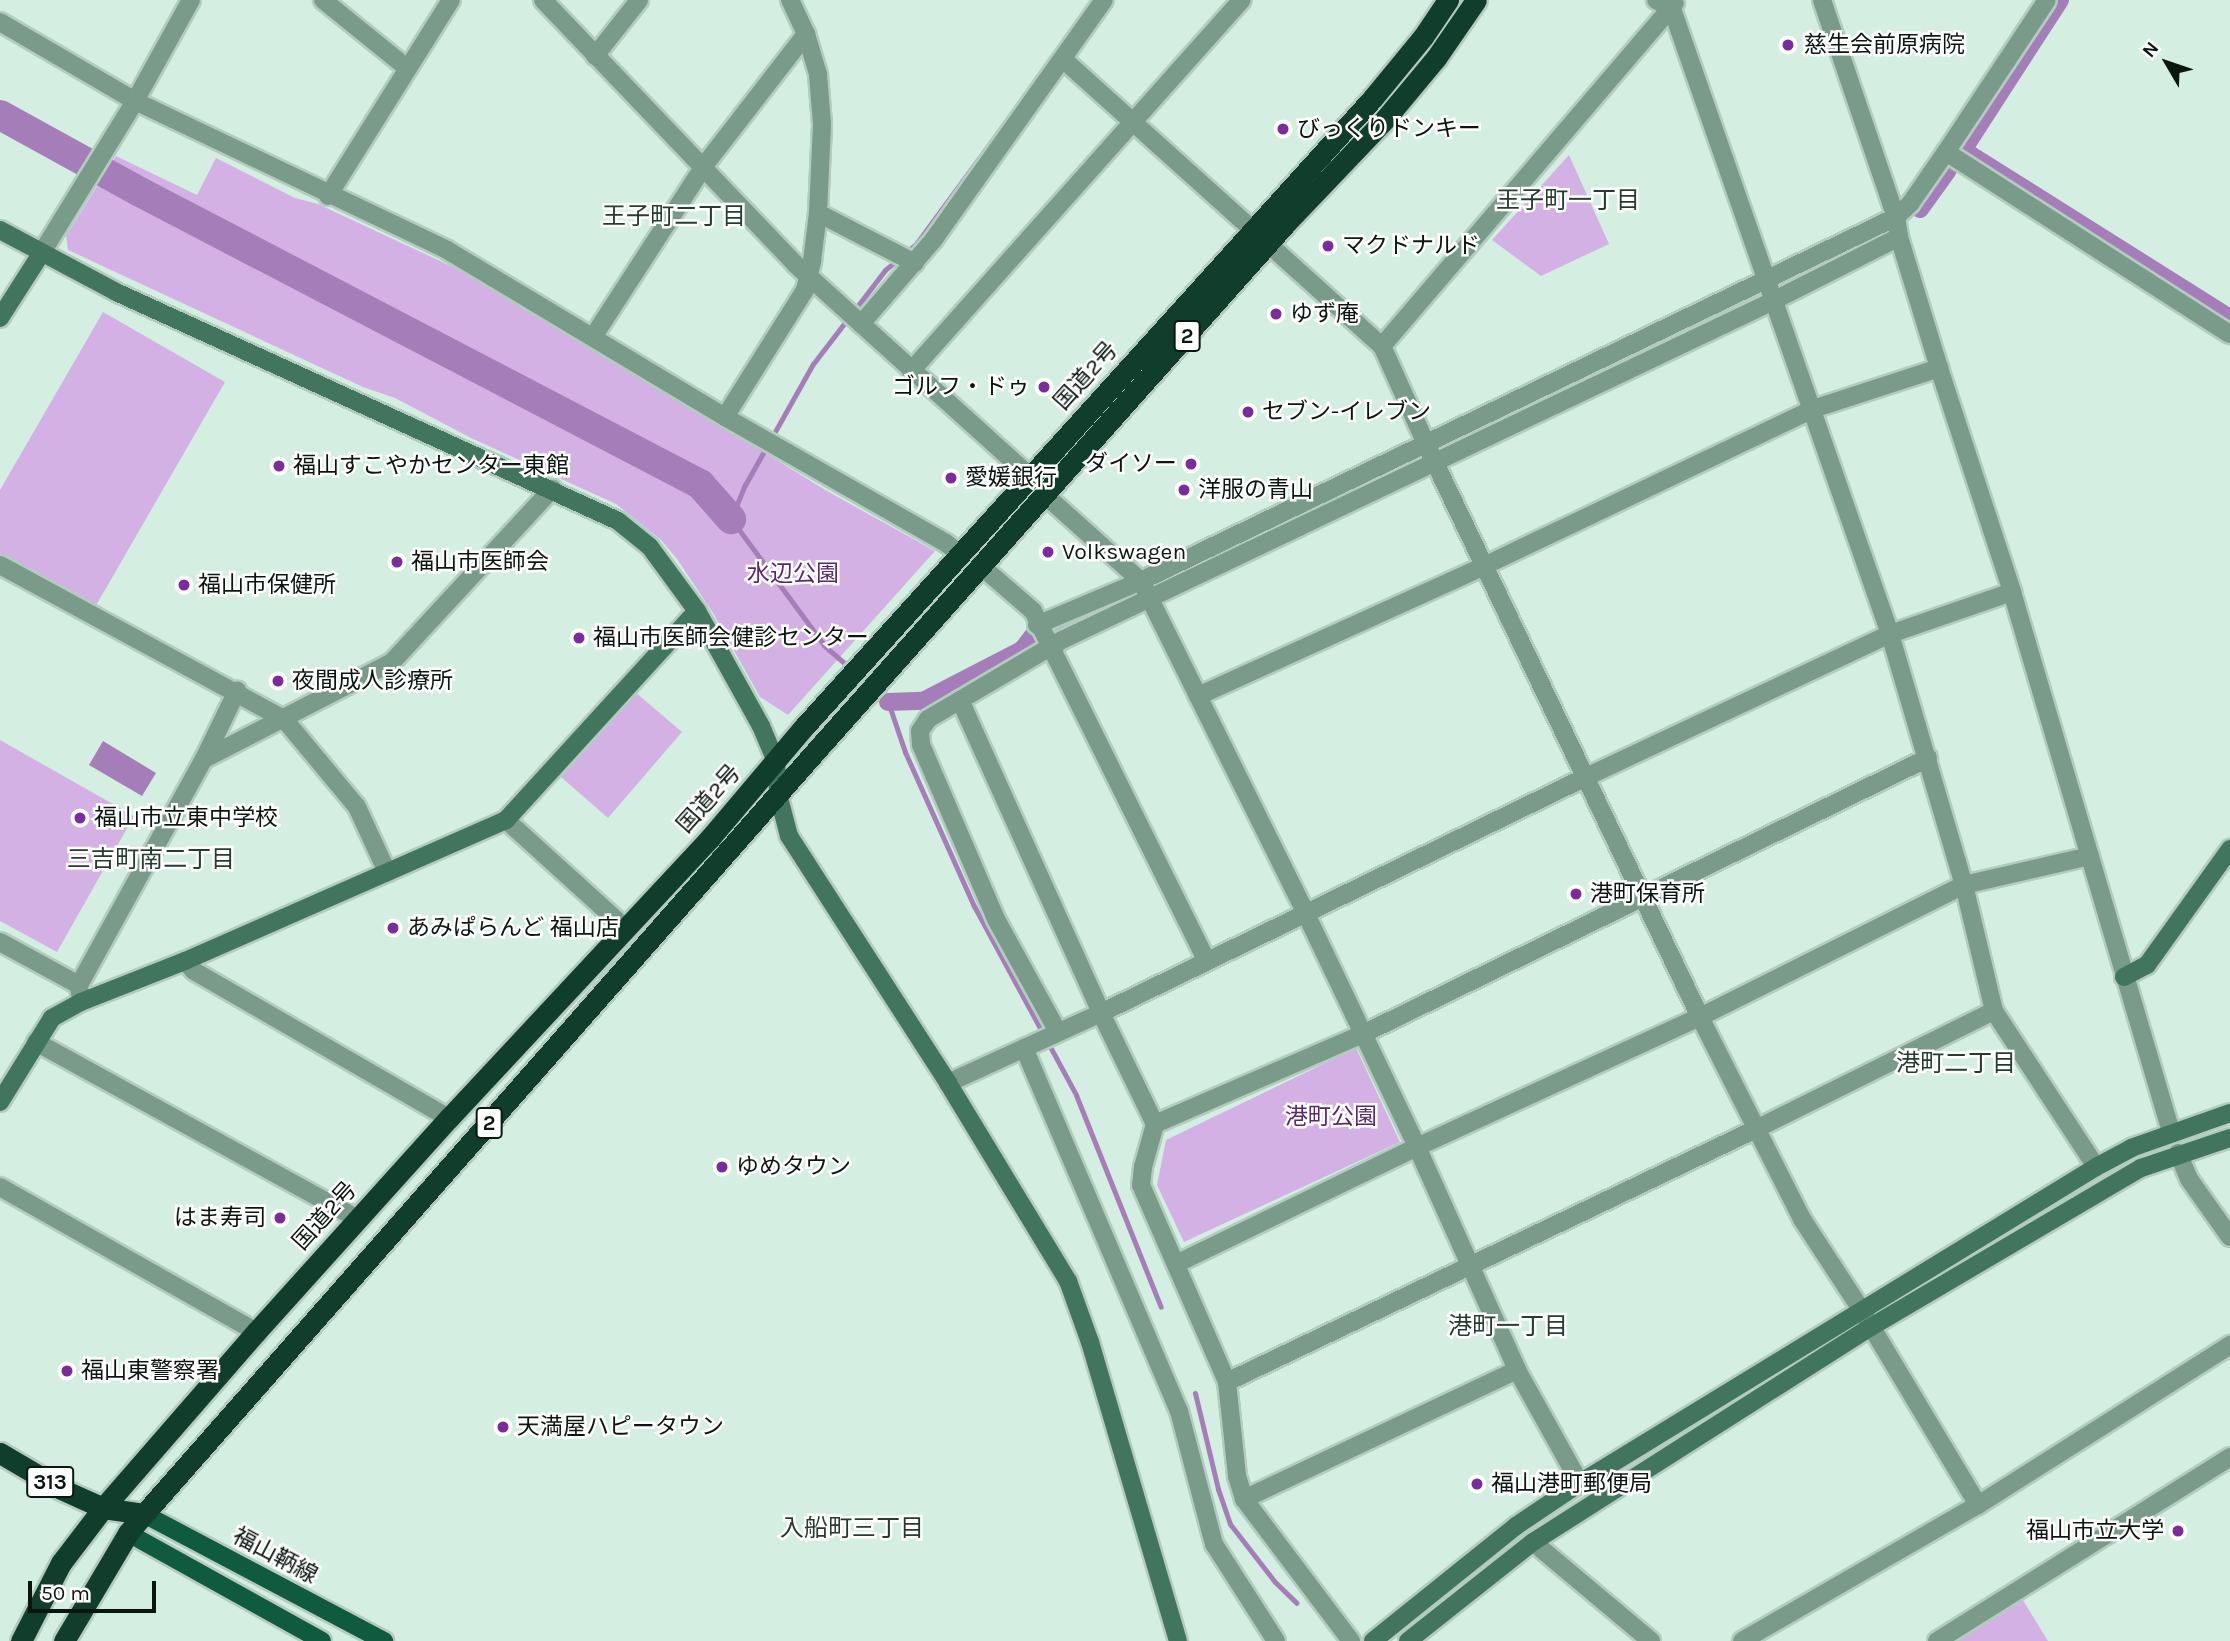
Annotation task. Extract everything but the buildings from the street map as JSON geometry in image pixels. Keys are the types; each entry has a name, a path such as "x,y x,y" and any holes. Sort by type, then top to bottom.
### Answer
{"highway":[{"name":"国道2号","path":"64,1641 128,1533 144,1514 849,713 1045,495 1423,37 1448,0"},
{"name":"国道2号","path":"22,1641 61,1563 103,1508 256,1332 776,762 1030,476 1260,237 1386,118 1436,58 1476,0"},
{"name":"313","path":"0,1452 61,1489 103,1508 144,1514"},
{"name":"313","path":"103,1508 128,1533"}],"main road":[{"name":"福山鞆線","path":"144,1514 384,1641"},
{"path":"128,1533 322,1641"}],"street":[{"path":"0,318 135,102 191,0"},
{"path":"323,0 407,68"},
{"path":"328,196 451,0"},
{"path":"543,0 809,277 1030,476"},
{"path":"595,56 639,0"},
{"path":"724,417 805,290 809,277 818,213 822,124 818,74 806,34 790,0"},
{"path":"860,324 915,263 1064,60 1104,0"},
{"path":"911,371 1242,0"},
{"path":"1822,0 1896,217 1899,237 1939,368 2012,592 2171,1132"},
{"path":"1772,290 1896,217 1910,204 2047,0"},
{"path":"1382,346 1669,3"},
{"path":"1669,3 1772,290 1890,634 1964,885 1994,1011 2096,1167"},
{"path":"0,22 135,102 328,196 447,250 724,417 946,543 961,555"},
{"path":"593,337 704,166 806,34"},
{"path":"1064,60 1382,346 1700,1017 1802,1219 1862,1311 1978,1505"},
{"path":"1946,152 2230,334"},
{"path":"818,213 915,263"},
{"path":"0,230 41,254 129,298 618,521 650,547 697,611 761,726 776,762 778,794 789,836 948,1083 1068,1281 1090,1342 1178,1641"},
{"path":"1056,1034 996,919 921,745 920,730 928,719 960,700 1042,634 1145,591 1772,290 1899,237"},
{"path":"1198,696 1484,566 1813,410 1939,368"},
{"path":"204,758 393,662 552,489"},
{"path":"1045,495 1145,591 1306,914 1417,1147 1468,1266 1517,1370 1580,1483"},
{"path":"0,565 285,719 357,807 387,872"},
{"path":"981,566 1033,611 1042,634 1207,961"},
{"path":"1042,634 1145,591"},
{"path":"948,1083 1101,1013 1586,777 1890,634 2012,592"},
{"path":"80,994 185,961 506,820 697,611"},
{"path":"0,1102 52,1018 80,994 237,691"},
{"path":"960,700 1101,1013 1155,1124 1141,1185 1227,1382 1237,1476 1244,1499 1350,1641"},
{"path":"1155,1124 1363,1034 1928,758"},
{"path":"506,820 625,928"},
{"path":"2124,977 2147,965 2230,849"},
{"path":"1177,1264 1417,1147 1700,1017 1964,885 2090,856"},
{"path":"0,942 80,994"},
{"path":"185,961 194,971 449,1118"},
{"path":"1227,1382 1758,1128 1994,1011"},
{"path":"36,1042 358,1219"},
{"path":"1027,1047 1179,1411 1214,1544 1276,1641"},
{"path":"1373,1641 1516,1526 1580,1483 2096,1167 2131,1148 2230,1113"},
{"path":"1408,1641 1533,1542 1871,1327 2141,1168 2178,1153 2230,1138"},
{"path":"2178,1153 2189,1179 2230,1237"},
{"path":"0,1187 256,1332"},
{"path":"1742,1641 1978,1505 2230,1345"},
{"path":"1244,1499 1517,1370"},
{"path":"1937,1641 2230,1457"},
{"path":"1533,1542 1651,1641"}],"green space":[{"path":"1569,155 1609,244 1541,276 1492,240"},
{"name":"水辺公園","path":"116,156 197,195 216,158 295,198 318,204 455,268 577,337 827,491 935,551 788,715 760,697 713,613 677,559 661,540 616,504 471,438 395,398 363,387 68,250 66,236"},
{"path":"103,312 225,382 94,609 0,554 0,490"},
{"path":"634,691 682,732 608,818 561,777"},
{"path":"0,740 134,816 57,952 0,921"},
{"name":"港町公園","path":"1356,1048 1400,1142 1184,1242 1157,1185 1166,1140"},
{"path":"2021,1597 2048,1641 1950,1641"}],"shaded area":[{"path":"103,741 156,773 142,796 89,765"}],"waterway":[{"path":"2060,0 1963,150 2230,318"},
{"path":"905,253 916,244 1043,71"},
{"path":"0,115 140,192 700,484 731,519"},
{"path":"1920,209 1948,170"},
{"path":"888,702 923,701 1022,650 1032,637 1063,626 1227,552 1791,281 1874,236"},
{"path":"850,668 824,645 731,519 745,485 813,364 885,270 898,259"},
{"path":"875,690 888,702 905,752 974,906 1076,1095 1161,1307"},
{"path":"1195,1393 1218,1489 1230,1524 1275,1582 1297,1603"}],"place":[{"name":"慈生会前原病院","path":"1788,45"},
{"name":"びっくりドンキー","path":"1283,129"},
{"name":"マクドナルド","path":"1328,246"},
{"name":"ゆず庵","path":"1276,314"},
{"name":"ゴルフ・ドゥ","path":"1044,387"},
{"name":"セブン-イレブン","path":"1248,412"},
{"name":"ダイソー","path":"1191,464"},
{"name":"福山すこやかセンター東館","path":"279,466"},
{"name":"愛媛銀行","path":"951,478"},
{"name":"洋服の青山","path":"1184,490"},
{"name":"Volkswagen","path":"1048,552"},
{"name":"福山市医師会","path":"397,562"},
{"name":"福山市保健所","path":"184,585"},
{"name":"福山市医師会健診センター","path":"579,638"},
{"name":"夜間成人診療所","path":"278,681"},
{"name":"福山市立東中学校","path":"80,818"},
{"name":"港町保育所","path":"1576,894"},
{"name":"あみぱらんど 福山店","path":"393,928"},
{"name":"ゆめタウン","path":"722,1167"},
{"name":"はま寿司","path":"280,1218"},
{"name":"福山東警察署","path":"67,1371"},
{"name":"天満屋ハピータウン","path":"503,1427"},
{"name":"福山港町郵便局","path":"1477,1484"},
{"name":"福山市立大学","path":"2178,1531"}],"district":[{"name":"王子町一丁目","path":"1568,201"},
{"name":"王子町二丁目","path":"674,217"},
{"name":"三吉町南二丁目","path":"151,860"},
{"name":"港町二丁目","path":"1956,1064"},
{"name":"港町一丁目","path":"1508,1327"},
{"name":"入船町三丁目","path":"852,1529"}]}
